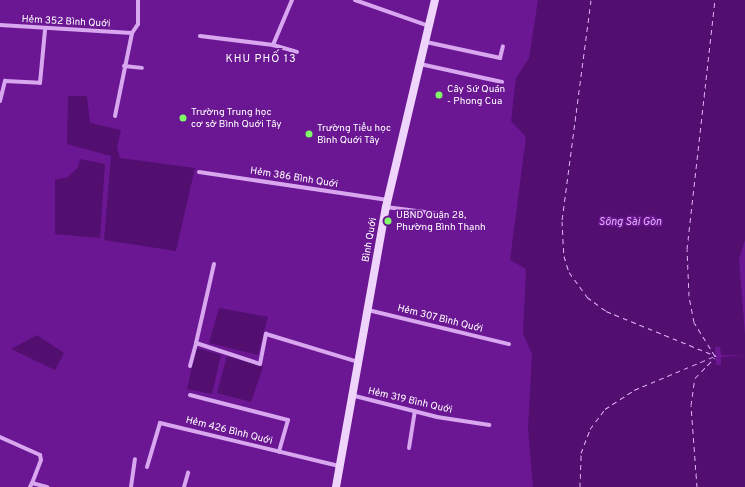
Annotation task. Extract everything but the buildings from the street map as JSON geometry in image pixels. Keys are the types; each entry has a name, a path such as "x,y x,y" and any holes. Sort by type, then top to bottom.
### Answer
{"main road":[{"name":"Bình Quới","path":"336,487 351,395 387,204 435,0"}],"street":[{"path":"115,116 124,66 132,33 138,24 138,0"},
{"path":"273,45 292,0"},
{"path":"355,0 429,26"},
{"name":"Hẻm 352 Bình Quới","path":"0,25 45,30 132,33"},
{"path":"0,101 5,81 40,83 45,30"},
{"path":"200,36 273,45 297,52"},
{"path":"426,42 500,58 503,46"},
{"path":"420,64 502,82"},
{"path":"124,66 142,68"},
{"name":"Hẻm 386 Bình Quới","path":"199,172 447,215"},
{"path":"190,366 214,264"},
{"name":"Hẻm 307 Bình Quới","path":"367,310 510,344"},
{"path":"196,343 260,364 266,334 358,362"},
{"name":"Hẻm 319 Bình Quới","path":"351,395 415,411 489,425"},
{"path":"190,396 288,420 279,452"},
{"path":"409,448 415,411"},
{"name":"Hẻm 426 Bình Quới","path":"147,467 160,424 339,466"},
{"path":"0,436 40,455 41,460 31,485 47,487"},
{"path":"131,487 135,459"},
{"path":"184,487 188,473"}],"water":[{"name":"Sông Sài Gòn","path":"538,0 745,0 745,240 739,259 745,335 745,487 533,487 528,429 532,354 523,334 526,269 510,260 526,137 511,121 516,78 529,58"},
{"path":"68,96 87,96 90,123 121,130 117,147 120,158 195,168 176,251 104,240 111,156 67,144"},
{"path":"80,159 105,164 100,238 55,234 55,180 68,177 78,167"},
{"path":"219,308 268,317 258,355 209,343"},
{"path":"37,335 64,353 55,370 11,349"},
{"path":"196,348 221,355 212,394 187,389"},
{"path":"227,356 263,367 251,402 217,393"}],"pier":[{"path":"715,347 720,347 721,355 745,355 721,357 721,365 716,365"}],"ferry route":[{"path":"591,0 562,221 564,256 569,272 587,297 606,311 716,356"},
{"path":"715,0 687,249 689,296 694,322 715,356"},
{"path":"580,487 581,453 590,429 605,409 634,390 715,356"},
{"path":"697,487 691,405 695,378 714,358"}],"place":[{"name":"Cây Sứ Quán - Phong Cua","path":"439,95"},
{"name":"Trường Trung học cơ sở Bình Quới Tây","path":"183,118"},
{"name":"Trường Tiểu học Bình Quới Tây","path":"309,134"},
{"name":"UBND Quận 28, Phường Bình Thạnh","path":"388,221"}],"district":[{"name":"KHU PHỐ 13","path":"261,59"}]}
